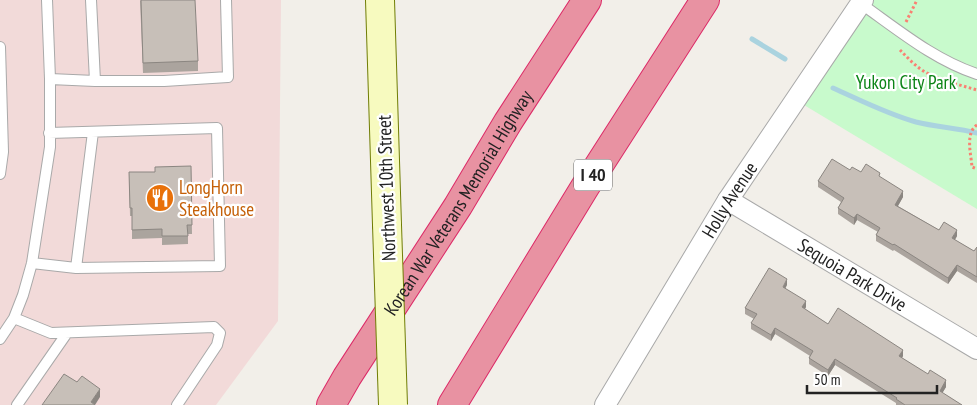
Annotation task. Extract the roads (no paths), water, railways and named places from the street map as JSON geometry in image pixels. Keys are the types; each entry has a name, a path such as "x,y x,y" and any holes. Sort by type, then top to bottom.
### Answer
{"highway":[{"name":"Korean War Veterans Memorial Highway","path":"330,405 458,206 508,122 586,0"},
{"name":"I 40","path":"452,405 585,186 705,0"},
{"path":"324,405 347,377"}],"main road":[{"name":"Northwest 10th Street","path":"380,0 393,405"}],"street":[{"name":"Holly Avenue","path":"605,405 728,200 862,2"},
{"name":"Sequoia Park Drive","path":"728,200 977,349"}],"lane":[{"path":"0,339 14,318 23,296 32,263 50,147 47,0"},
{"path":"91,0 95,81"},
{"path":"50,79 164,81 228,77 226,0"},
{"path":"862,2 933,54 977,74"},
{"path":"0,47 3,152 0,174"},
{"path":"32,263 76,268 220,266 217,128 49,133"},
{"path":"76,268 93,132"},
{"path":"14,318 51,333 214,326 220,333 217,345 177,405"},
{"path":"17,405 67,333"}],"waterway":[{"path":"752,39 785,59"},
{"path":"833,88 905,119 977,133"}],"place":[{"name":"LongHorn Steakhouse","path":"160,198"}],"park label":[{"name":"Yukon City Park","path":"906,82"}]}
